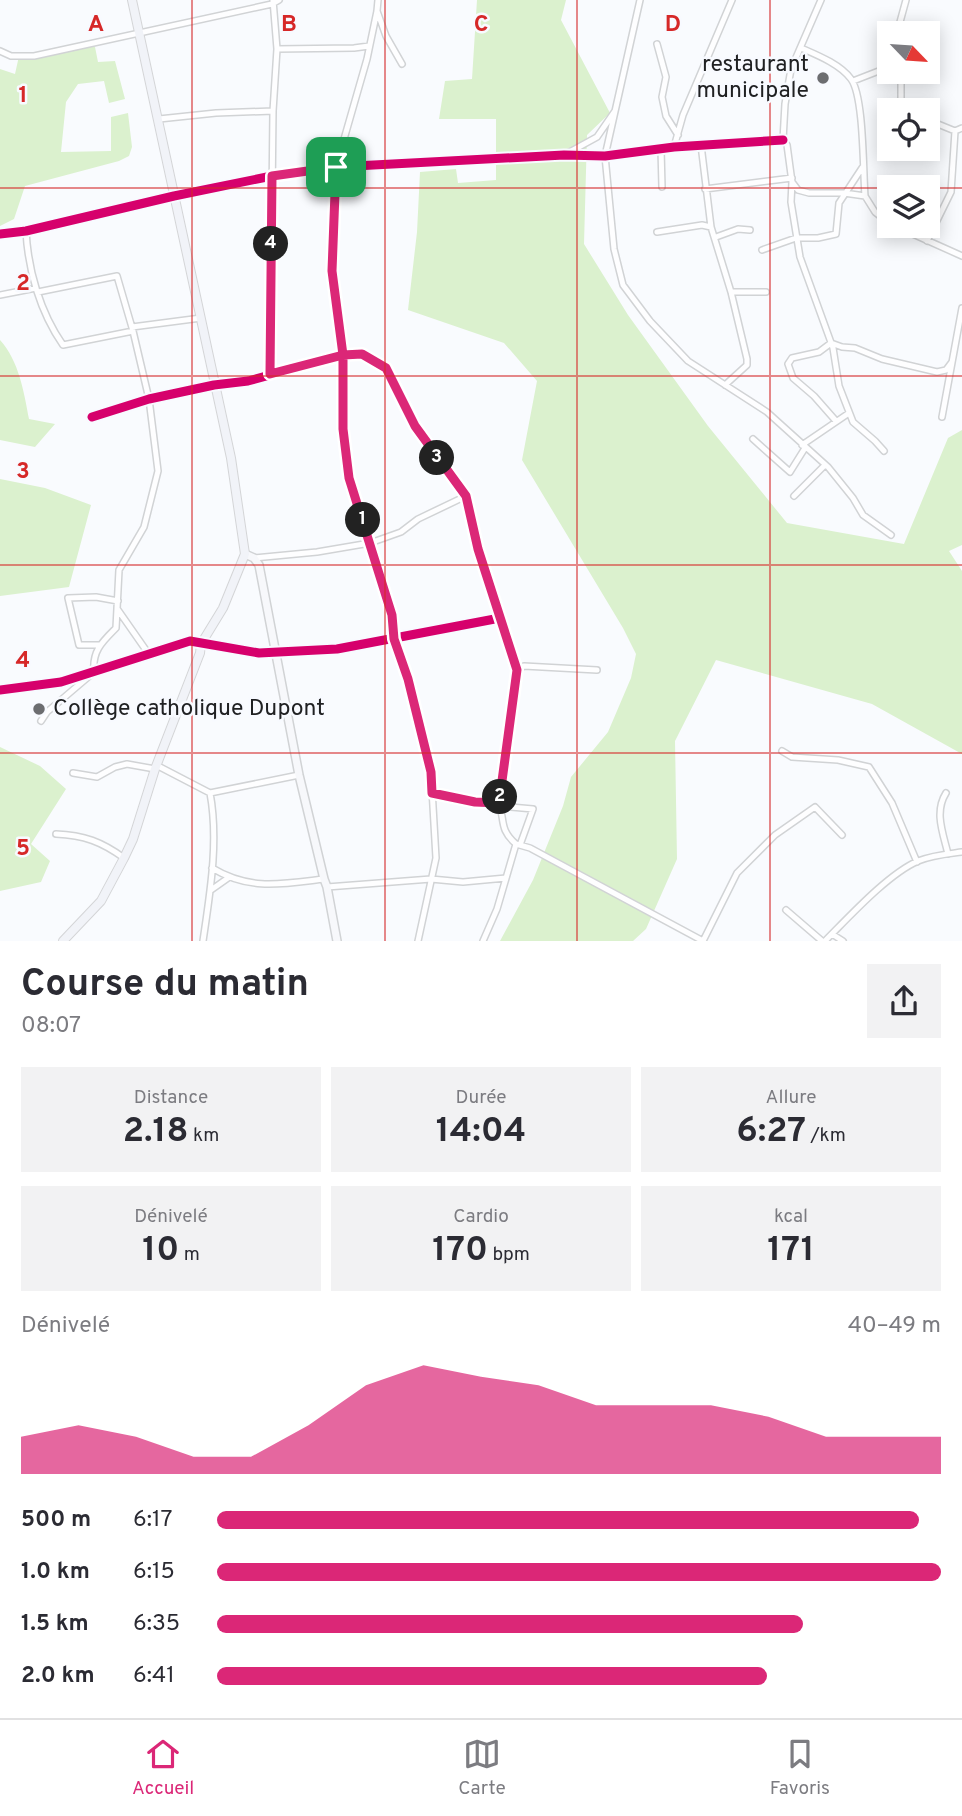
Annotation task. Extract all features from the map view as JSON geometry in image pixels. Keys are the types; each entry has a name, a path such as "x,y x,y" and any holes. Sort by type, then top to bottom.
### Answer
{"main road":[{"path":"64,941 101,901 124,858 200,653 201,644 249,556 231,458 132,0"}],"street":[{"path":"0,51 11,56 34,56 279,0"},
{"path":"377,0 369,46 336,167 332,271 343,355 343,429 349,478 392,615 394,639 408,679 431,772 436,858 418,941"},
{"path":"640,0 605,156 614,249 623,285 650,321 688,361 766,412 825,465 853,498 863,515 891,535"},
{"path":"674,147 683,115 732,0"},
{"path":"821,0 793,62 788,81 783,140 787,145 792,180 791,202 796,238 831,343 839,386 849,413 853,422 884,451"},
{"path":"900,21 906,0"},
{"path":"270,374 273,111 277,49 272,2"},
{"path":"377,11 386,36 402,64"},
{"path":"657,44 666,76 662,97 666,116 678,135"},
{"path":"277,49 369,46"},
{"path":"801,48 839,69 853,81 858,97 865,196 877,214"},
{"path":"853,81 877,72"},
{"path":"159,119 273,111"},
{"path":"564,155 597,137 615,111"},
{"path":"940,125 955,131 962,128"},
{"path":"927,241 951,192 955,131"},
{"path":"0,234 272,176 336,167 564,155 605,156 674,147 783,140"},
{"path":"701,145 711,227 731,292 747,363 725,384"},
{"path":"661,149 662,187"},
{"path":"762,250 796,238 818,239 836,234 839,203 862,168"},
{"path":"705,189 792,180"},
{"path":"792,180 798,190 808,193 865,196"},
{"path":"657,232 702,225 711,227"},
{"path":"716,237 738,229 750,230"},
{"path":"26,230 27,258 37,290 55,335 62,345 133,329 201,318"},
{"path":"921,238 962,256"},
{"path":"0,295 117,276 133,329 149,399 159,471 144,527 119,570 116,628 92,658 94,672"},
{"path":"731,292 766,292"},
{"path":"942,417 962,308"},
{"path":"831,343 937,372 946,370 952,362"},
{"path":"831,343 819,352 795,356 788,364 793,378 814,396 836,421"},
{"path":"92,417 149,399 214,385 248,381 343,355 362,354 386,368 415,426 466,496 478,549 517,670 500,804 506,835 518,844 703,941 737,873 775,835 815,807 842,835"},
{"path":"752,439 790,472 804,447 849,413"},
{"path":"794,496 825,465"},
{"path":"249,556 317,552 370,543 401,532 418,519 466,496"},
{"path":"249,556 259,565 299,775 326,883 337,941"},
{"path":"100,645 79,645 68,598 96,597 118,601"},
{"path":"118,610 148,653"},
{"path":"0,690 61,682 190,641 259,653 338,649 500,618"},
{"path":"517,670 524,666 597,670"},
{"path":"41,721 47,712 94,672"},
{"path":"782,751 792,757 838,760 869,767 892,803 917,862"},
{"path":"73,773 97,777 127,764 157,767 210,793 299,775"},
{"path":"203,941 211,890 213,808 210,793"},
{"path":"432,793 475,802 533,809 483,941"},
{"path":"946,793 940,803 941,825 948,853"},
{"path":"56,834 87,837 109,847 124,858"},
{"path":"786,911 824,941 897,874 917,862 962,852"},
{"path":"212,868 228,878 250,884 506,878"},
{"path":"211,890 228,878"},
{"path":"832,934 843,941"}],"green space":[{"path":"477,0 566,0 561,20 610,113 587,135 584,244 628,315 708,426 787,523 904,544 948,438 962,430 962,545 949,551 962,571 962,754 872,704 716,660 675,741 677,859 646,929 633,941 500,941 533,880 563,806 571,777 608,732 631,678 636,654 522,460 537,381 504,343 408,310 417,232 420,172 456,169 458,183 496,180 496,119 439,119 445,81 472,79"},
{"path":"86,45 95,47 98,62 115,61 125,99 109,103 104,81 78,84 66,102 61,152 111,151 111,117 128,113 132,147 129,156 25,186 14,219 0,226 0,69 15,74 19,56"},
{"path":"0,340 16,367 29,419 55,424 35,447 0,440"},
{"path":"0,479 45,488 91,505 69,587 0,596"},
{"path":"0,747 40,766 66,789 31,844 50,861 41,882 0,891"}],"cycle path":[{"path":"0,234 26,231 272,176 336,167 564,155 605,156 674,147 783,140"},
{"path":"0,690 61,682 190,641 259,653 337,649 500,618 478,549 466,496 415,427 386,367 362,354 343,355 248,381 214,385 149,399 92,417"}],"place":[{"name":"restaurant municipale","path":"823,78"},
{"name":"Collège catholique Dupont","path":"39,709"}],"route":[{"path":"336,167 272,176 270,374 343,355 362,354 386,368 415,426 466,496 478,549 517,670 499,803 475,802 432,793 431,772 408,679 394,639 392,615 349,478 343,429 343,355 332,271 336,167"}]}
